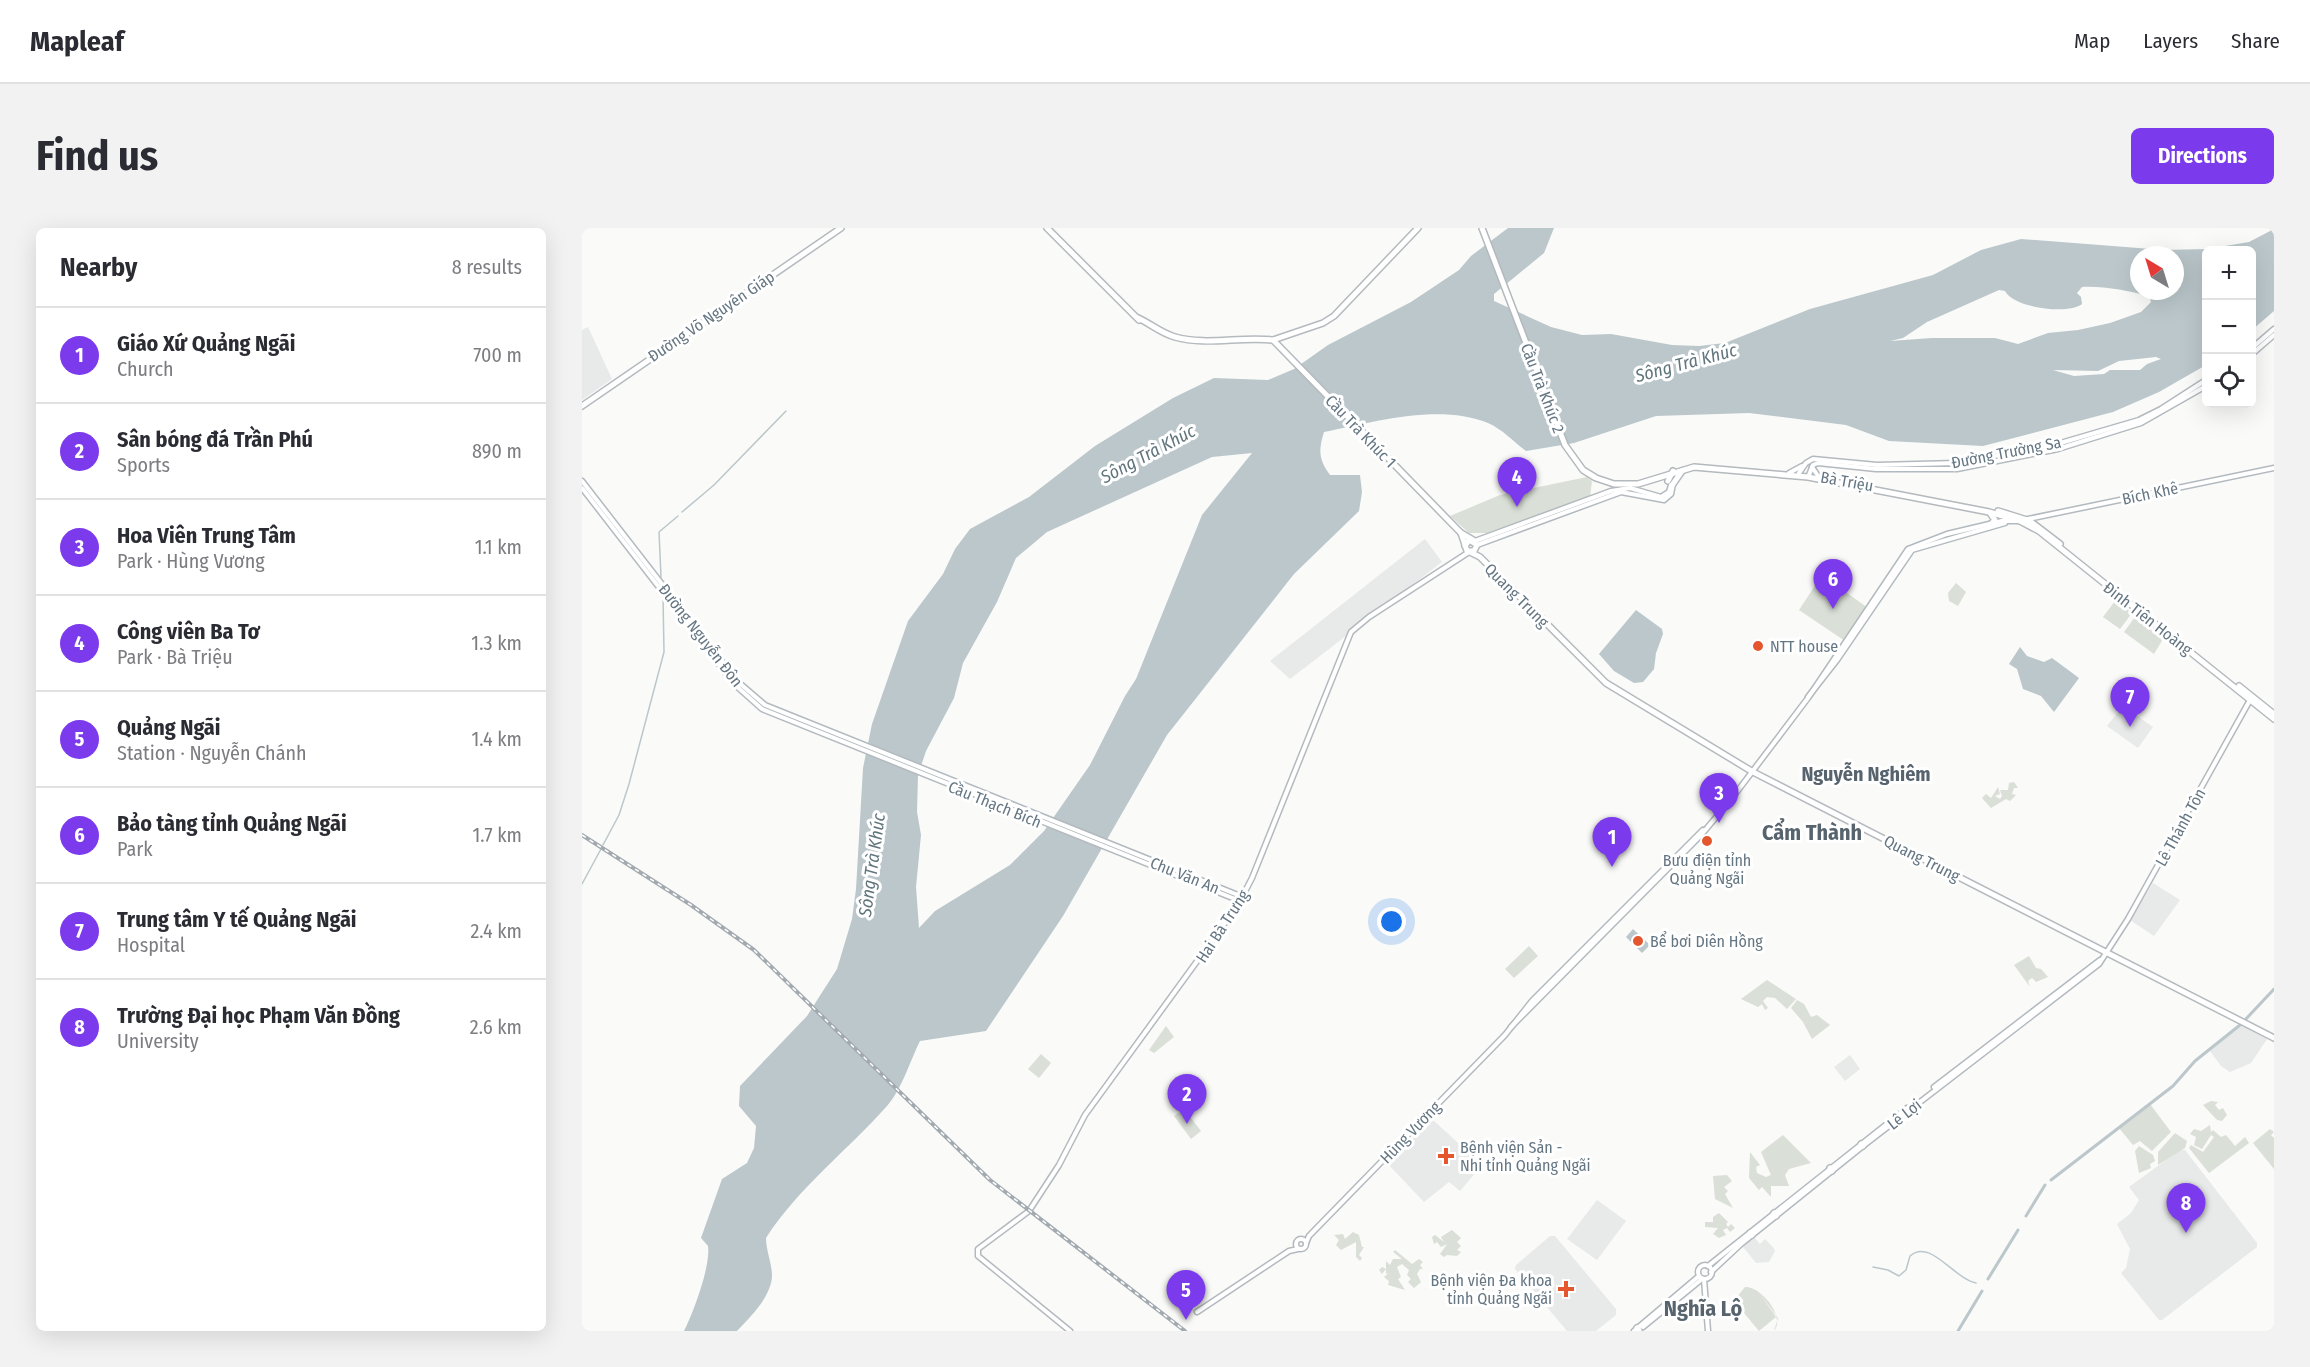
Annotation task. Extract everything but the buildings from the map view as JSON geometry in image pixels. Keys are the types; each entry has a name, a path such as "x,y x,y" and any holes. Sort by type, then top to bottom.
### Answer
{"main road":[{"name":"Đường Võ Nguyên Giáp","path":"582,406 841,228"},
{"path":"1047,228 1138,318 1175,337 1202,340 1271,340 1323,323 1334,316 1418,228"},
{"name":"Cầu Trà Khúc 2","path":"1482,228 1565,445 1573,459 1589,475 1604,482 1626,485 1668,477"},
{"path":"2256,345 2274,329"},
{"path":"2256,351 2274,335"},
{"name":"Cầu Trà Khúc 1","path":"1271,340 1461,533"},
{"name":"Đường Trường Sa","path":"1816,462 1877,465 1957,463 2057,444 2139,420 2202,383"},
{"name":"Đường Trường Sa","path":"1816,462 1876,469 1957,469 2047,451 2141,423 2202,388"},
{"path":"1789,473 1809,460 1816,462"},
{"path":"1808,476 1816,462"},
{"path":"1816,462 1813,471 1818,476"},
{"name":"Bà Triệu","path":"1668,477 1702,465 1799,475"},
{"path":"1799,475 1803,466"},
{"name":"Bà Triệu","path":"1668,477 1685,468 1705,467 1808,476 2023,520"},
{"path":"1668,477 1676,476 1685,468"},
{"name":"Bích Khê","path":"2005,523 2274,468"},
{"name":"Bà Triệu","path":"1808,476 1987,508 2023,520"},
{"name":"Bà Triệu","path":"1475,543 1621,492 1664,500 1671,494 1668,477"},
{"name":"Đường Nguyễn Đôn","path":"582,481 747,692 773,710 855,746"},
{"name":"Đường Nguyễn Đôn","path":"582,488 744,695 771,714 855,746"},
{"path":"1989,512 1995,520 1991,524"},
{"name":"Đinh Tiên Hoàng","path":"2023,520 2043,529 2274,719"},
{"path":"1947,536 1991,524 2005,523"},
{"path":"1947,536 2005,523"},
{"path":"1461,533 1475,543"},
{"path":"1461,533 1467,550"},
{"name":"Hùng Vương","path":"1308,1236 1703,830 1753,772 1820,682 1910,549 1947,536"},
{"path":"1467,550 1467,541 1475,543"},
{"path":"1467,550 1475,543"},
{"name":"Quang Trung","path":"1475,543 1479,557"},
{"name":"Quang Trung","path":"1467,550 1479,557 1606,683 1753,772 2274,1038"},
{"name":"Hai Bà Trưng","path":"1070,1331 978,1256 977,1251 1029,1211 1059,1166 1085,1115 1242,899 1335,677 1351,632 1369,617 1467,550"},
{"name":"Đinh Tiên Hoàng","path":"2250,697 2274,714"},
{"name":"Lê Thánh Tôn","path":"2108,954 2250,697"},
{"name":"Cầu Thạch Bích","path":"855,746 1127,854"},
{"name":"Chu Văn An","path":"1127,854 1242,899"},
{"name":"Lê Lợi","path":"1751,1234 1712,1272 1702,1278 1699,1268 1708,1266 1751,1234 2108,954"},
{"path":"1197,1312 1289,1251 1300,1239 1308,1236"},
{"path":"1289,1251 1303,1248 1308,1236"},
{"path":"1300,1239 1306,1243"},
{"path":"1296,1243 1298,1249"},
{"path":"1708,1266 1712,1272"},
{"path":"1637,1330 1702,1278"},
{"path":"1702,1278 1708,1331"}],"shaded area":[{"path":"588,327 612,379 582,400 582,330"},
{"path":"1587,477 1592,481 1590,497 1487,533 1469,533 1450,516 1500,495"},
{"path":"1425,539 1442,562 1290,679 1270,661"},
{"path":"1822,575 1868,608 1845,641 1799,610"},
{"path":"1956,583 1966,592 1958,606 1949,601 1948,593"},
{"path":"2115,601 2132,613 2120,629 2103,617"},
{"path":"2135,617 2163,639 2154,654 2124,632"},
{"path":"2123,706 2153,727 2138,748 2107,726"},
{"path":"2014,782 2018,788 2014,788 2012,794 2016,795 2010,801 2006,799 1991,808 1982,798 1986,794 1991,798 1998,787 2000,794 1995,796 2000,799 2002,796 2000,790 2008,790 2009,783"},
{"path":"2153,883 2180,900 2154,936 2130,920"},
{"path":"1529,946 1538,956 1514,978 1505,969"},
{"path":"2029,956 2036,968 2041,969 2048,977 2036,982 2032,978 2028,981 2030,987 2014,965"},
{"path":"1767,980 1796,999 1787,1009 1775,998 1767,997 1763,1001 1768,1008 1765,1010 1762,1004 1758,1007 1741,999"},
{"path":"1797,1000 1804,1004 1811,1017 1817,1015 1830,1025 1812,1039 1803,1022 1791,1008"},
{"path":"2240,1025 2267,1039 2251,1063 2230,1072 2221,1066 2210,1051"},
{"path":"1166,1026 1174,1037 1154,1053 1149,1050"},
{"path":"1041,1054 1051,1063 1039,1078 1028,1069"},
{"path":"1850,1055 1860,1069 1845,1081 1834,1067"},
{"path":"2211,1101 2218,1102 2215,1105 2219,1110 2223,1108 2227,1115 2222,1121 2217,1120 2203,1105"},
{"path":"2150,1104 2171,1132 2152,1151 2140,1141 2133,1145 2119,1128"},
{"path":"1184,1109 1201,1131 1191,1139 1174,1116"},
{"name":"Bệnh viện Sản - Nhi tỉnh Quảng Ngãi","path":"1432,1119 1482,1165 1460,1191 1449,1182 1424,1202 1388,1164"},
{"path":"2210,1125 2211,1132 2213,1130 2221,1137 2226,1135 2235,1146 2245,1137 2249,1143 2209,1173 2189,1148 2191,1145 2203,1152 2214,1137 2211,1135 2202,1149 2194,1145 2196,1137 2190,1134 2194,1129 2201,1131"},
{"path":"2270,1129 2274,1132 2271,1135 2274,1138 2274,1169 2253,1143"},
{"path":"2175,1133 2187,1141 2185,1148 2158,1165 2158,1152"},
{"path":"1783,1135 1811,1163 1789,1169 1785,1175 1789,1186 1771,1186 1771,1197 1762,1187 1759,1190 1749,1178 1750,1152 1760,1165 1756,1167 1757,1173 1766,1177 1771,1175 1761,1152"},
{"path":"2139,1146 2153,1155 2155,1161 2150,1164 2151,1168 2139,1173 2135,1151"},
{"path":"2180,1150 2185,1150 2257,1243 2257,1247 2159,1320 2121,1273 2126,1268 2130,1249 2117,1224 2131,1213 2139,1200 2129,1187"},
{"path":"1727,1175 1732,1181 1724,1187 1728,1191 1725,1194 1733,1208 1715,1199 1713,1176"},
{"path":"1597,1200 1626,1221 1597,1260 1567,1239"},
{"path":"1719,1213 1728,1222 1726,1224 1728,1227 1731,1224 1735,1228 1730,1232 1727,1228 1723,1230 1726,1235 1719,1238 1713,1234 1718,1228 1705,1227 1705,1222 1713,1222 1713,1217"},
{"path":"1452,1230 1461,1238 1457,1242 1461,1246 1457,1250 1461,1252 1457,1256 1444,1257 1440,1254 1447,1244 1441,1247 1437,1242 1434,1244 1432,1237 1435,1235 1444,1242 1441,1237"},
{"path":"1353,1232 1359,1235 1362,1247 1364,1247 1359,1255 1362,1258 1360,1261 1356,1257 1356,1242 1341,1250 1336,1245 1339,1240 1334,1235 1343,1234 1345,1239"},
{"name":"Bệnh viện Đa khoa tỉnh Quảng Ngãi","path":"1550,1236 1555,1236 1616,1309 1616,1315 1596,1331 1567,1331 1515,1269 1516,1265"},
{"path":"1754,1237 1760,1244 1765,1239 1773,1247 1775,1251 1769,1262 1756,1263 1743,1247"},
{"path":"1395,1250 1412,1264 1419,1259 1423,1262 1420,1265 1423,1269 1420,1269 1417,1274 1421,1282 1414,1288 1408,1282 1411,1279 1407,1275 1409,1270 1402,1264 1397,1267 1401,1277 1398,1279 1405,1290 1388,1285 1389,1281 1384,1277 1389,1273 1386,1274 1386,1261 1390,1265 1393,1259 1402,1259 1393,1252"},
{"path":"1382,1267 1386,1269 1382,1274 1379,1270"},
{"path":"1745,1287 1760,1293 1776,1317 1759,1331 1739,1307 1736,1298"},
{"path":"1760,1293 1770,1303 1776,1315"}],"water":[{"name":"Sông Trà Khúc","path":"1508,228 1554,228 1544,253 1494,294 1494,301 1551,327 1582,335 1611,334 1672,345 1699,346 1725,343 1810,309 1933,275 1981,250 2021,239 2130,247 2130,292 2082,287 2077,293 2081,297 2082,304 2066,309 2054,309 2019,302 2005,291 1999,290 1927,322 1903,338 1890,341 1995,338 2018,344 2048,333 2078,330 2110,323 2141,312 2150,300 2184,300 2184,250 2202,249 2202,367 2159,392 2113,412 1983,446 1889,441 1846,425 1749,413 1656,416 1574,443 1526,451 1488,423 1469,417 1449,415 1406,416 1324,432 1321,455 1330,475 1360,475 1362,492 1359,511 1294,574 1167,735 1063,916 986,1031 920,1041 901,1083 887,1106 808,1186 779,1220 766,1238 772,1271 771,1284 754,1313 737,1331 684,1331 707,1265 708,1246 701,1238 722,1179 747,1163 754,1148 756,1126 739,1106 740,1086 807,1016 837,969 852,919 856,889 863,768 872,724 908,621 943,574 955,549 970,529 1029,497 1095,446 1173,398 1214,378 1268,380 1294,369 1328,345 1411,302 1459,270 1471,256","holes":["2156,357 2161,359 2147,364 2140,370 2110,370 2104,374 2074,376 2053,370 2098,371 2119,361","1252,453 1202,515 1136,679 1090,765 1044,831 1010,865 935,911 919,928 916,887 921,835 917,812 918,775 926,751 954,698 963,663 997,602 1016,558 1047,532 1212,457"]},
{"path":"2274,229 2274,311 2256,327 2256,246 2225,246 2249,242"},
{"path":"1636,610 1662,629 1663,634 1656,653 1654,669 1643,682 1634,683 1614,671 1599,654"},
{"path":"2020,647 2027,656 2044,662 2052,658 2079,678 2054,712 2041,696 2023,689 2017,669 2009,664"},
{"name":"Bể bơi Diên Hồng","path":"1633,929 1650,945 1642,953 1626,937"}],"waterway":[{"path":"682,512 714,485 786,411"},
{"path":"661,577 659,532 678,516"},
{"path":"603,845 619,815 629,784 664,652 663,597"},
{"path":"582,884 601,849"},
{"path":"2245,1020 2274,989"},
{"path":"2051,1180 2173,1086 2195,1061 2240,1025"},
{"path":"2026,1216 2045,1185"},
{"path":"1988,1279 2018,1230"},
{"path":"1873,1267 1888,1270 1899,1276 1906,1270 1910,1256 1918,1252 1926,1252 1934,1255 1967,1280 1976,1283"},
{"path":"1958,1331 1982,1291"}],"railway":[{"path":"582,835 691,905 754,950 990,1180 1185,1331"}],"place":[{"name":"Công viên Ba Tơ","path":"1517,507"},
{"name":"Bảo tàng tỉnh Quảng Ngãi","path":"1833,609"},
{"name":"NTT house","path":"1758,646"},
{"name":"Trung tâm Y tế Quảng Ngãi","path":"2130,727"},
{"name":"Hoa Viên Trung Tâm","path":"1719,823"},
{"name":"Bưu điện tỉnh Quảng Ngãi","path":"1707,841"},
{"name":"Giáo Xứ Quảng Ngãi","path":"1612,867"},
{"name":"Bể bơi Diên Hồng","path":"1638,941"},
{"name":"Sân bóng đá Trần Phú","path":"1187,1124"},
{"name":"Bệnh viện Sản - Nhi tỉnh Quảng Ngãi","path":"1446,1156"},
{"name":"Trường Đại học Phạm Văn Đồng","path":"2186,1233"},
{"name":"Bệnh viện Đa khoa tỉnh Quảng Ngãi","path":"1566,1289"},
{"name":"Quảng Ngãi","path":"1186,1320"}],"district":[{"name":"Nguyễn Nghiêm","path":"1866,774"},
{"name":"Cẩm Thành","path":"1812,832"},
{"name":"Nghĩa Lộ","path":"1703,1308"}]}
